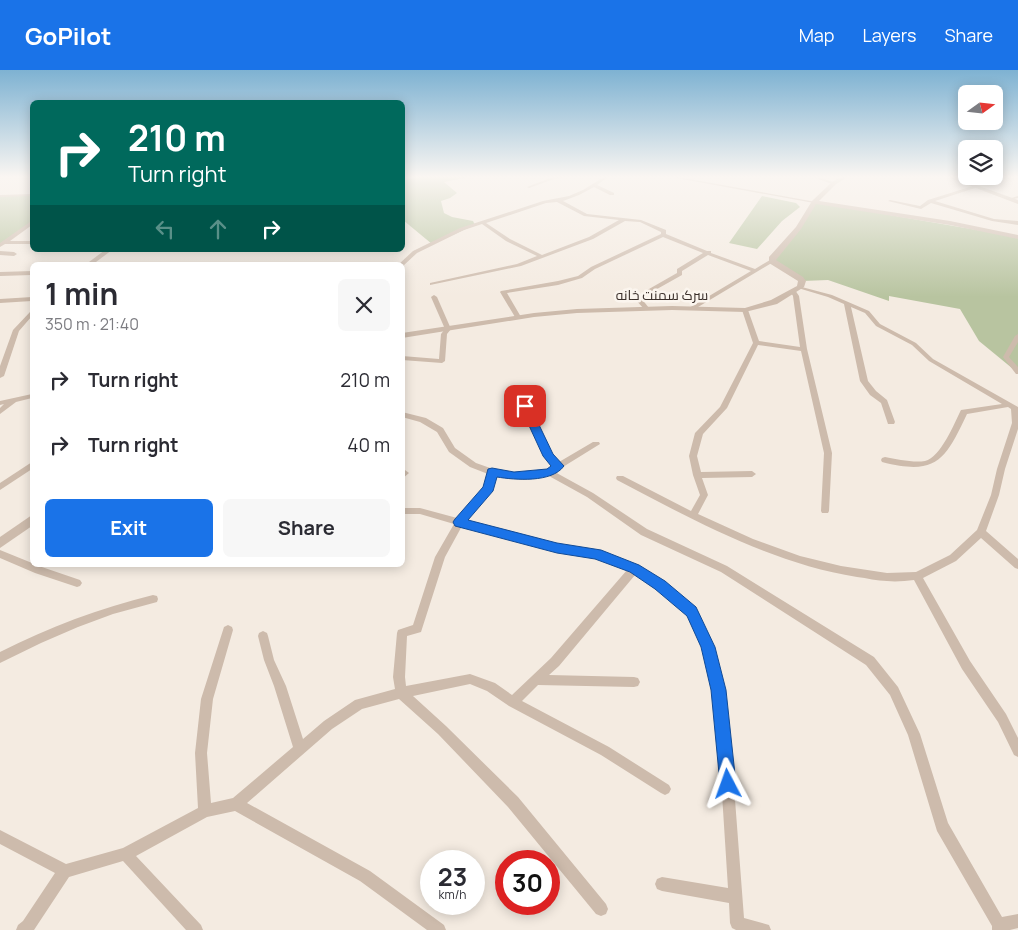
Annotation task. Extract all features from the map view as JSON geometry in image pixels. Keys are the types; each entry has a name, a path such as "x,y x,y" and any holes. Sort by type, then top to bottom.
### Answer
{"street":[{"path":"404,262 415,252 462,229 497,217"},
{"path":"615,217 641,221 664,231 663,235"},
{"path":"691,309 772,262 773,257 799,228 805,217"},
{"path":"912,217 1018,237"},
{"path":"984,217 1018,223"},
{"path":"432,284 519,264 591,238 627,218"},
{"path":"482,222 508,240 540,256"},
{"path":"2,244 30,224"},
{"path":"518,317 503,292 558,283 580,277 607,261 663,235 755,271"},
{"path":"2,244 30,244"},
{"path":"0,252 14,254"},
{"path":"92,262 106,252"},
{"path":"646,308 637,298 680,274 679,270 708,252"},
{"path":"772,262 802,281 797,289 796,296 804,350 828,453 825,511"},
{"path":"0,274 30,273"},
{"path":"797,289 830,296 867,312 878,325 914,344 931,360 1014,406"},
{"name":"سرک سمنت خانه","path":"405,336 518,317 577,312 646,308 745,310 774,302 797,289"},
{"path":"405,358 442,361 444,334 448,329 434,298"},
{"path":"0,301 30,299"},
{"path":"847,304 864,381 873,393 884,402 890,422"},
{"path":"693,516 704,495 693,456 700,433 723,408 756,344 745,310"},
{"path":"0,376 4,356 16,330 30,314"},
{"path":"1018,336 1006,357 1018,372"},
{"path":"756,344 804,350"},
{"path":"0,403 30,396"},
{"path":"0,412 14,400"},
{"path":"525,406 554,469 644,532 724,569 870,661 894,691 914,734 942,826 999,927 1018,921"},
{"path":"884,460 924,464 941,452 950,441 964,412 1014,406"},
{"path":"620,478 693,516 750,542 800,560 841,570 878,575 917,576 953,558 981,532 995,495 1001,469 1016,423 1014,406"},
{"path":"405,415 423,420 440,430 452,450 473,465 492,472 514,476 554,469 596,444"},
{"path":"0,487 30,466"},
{"path":"492,472 489,488 459,522 440,557 417,629 402,633 399,677 401,693 442,730 513,802 601,909"},
{"path":"697,475 752,474"},
{"path":"405,511 420,511 557,548 596,554 634,569 660,585 692,612 708,647 719,690 725,747 737,923 765,930"},
{"path":"0,543 30,521"},
{"path":"981,532 1018,565"},
{"path":"0,554 30,567"},
{"path":"31,567 77,583"},
{"path":"513,702 555,662 634,569"},
{"path":"917,576 966,665 1002,718 1018,751"},
{"path":"0,658 57,629 97,614 153,599"},
{"path":"205,811 201,753 207,699 228,630"},
{"path":"263,636 269,660 280,686 300,750"},
{"path":"23,930 28,926 66,871 125,854 205,811 236,804 328,725 359,704 401,693 470,679 491,687 513,702 605,751 665,789"},
{"path":"536,680 634,682"},
{"path":"236,804 366,876 439,930"},
{"path":"0,837 66,871"},
{"path":"125,854 196,930"},
{"path":"662,884 736,897"}],"green space":[{"path":"0,217 30,217 30,224 0,245"},
{"path":"405,217 453,217 473,221 475,225 432,244 405,222"},
{"path":"747,217 787,217 757,249 729,243"},
{"path":"804,217 902,217 1018,237 1018,373 979,341 960,309 889,296 889,301 828,280 802,281 776,266 773,257 785,245"}],"route":[{"path":"525,406 536,426 548,456 558,466 550,472 514,476 492,472 489,488 459,522 557,548 596,554 634,569 660,585 692,612 708,647 719,690 728,784"}]}
